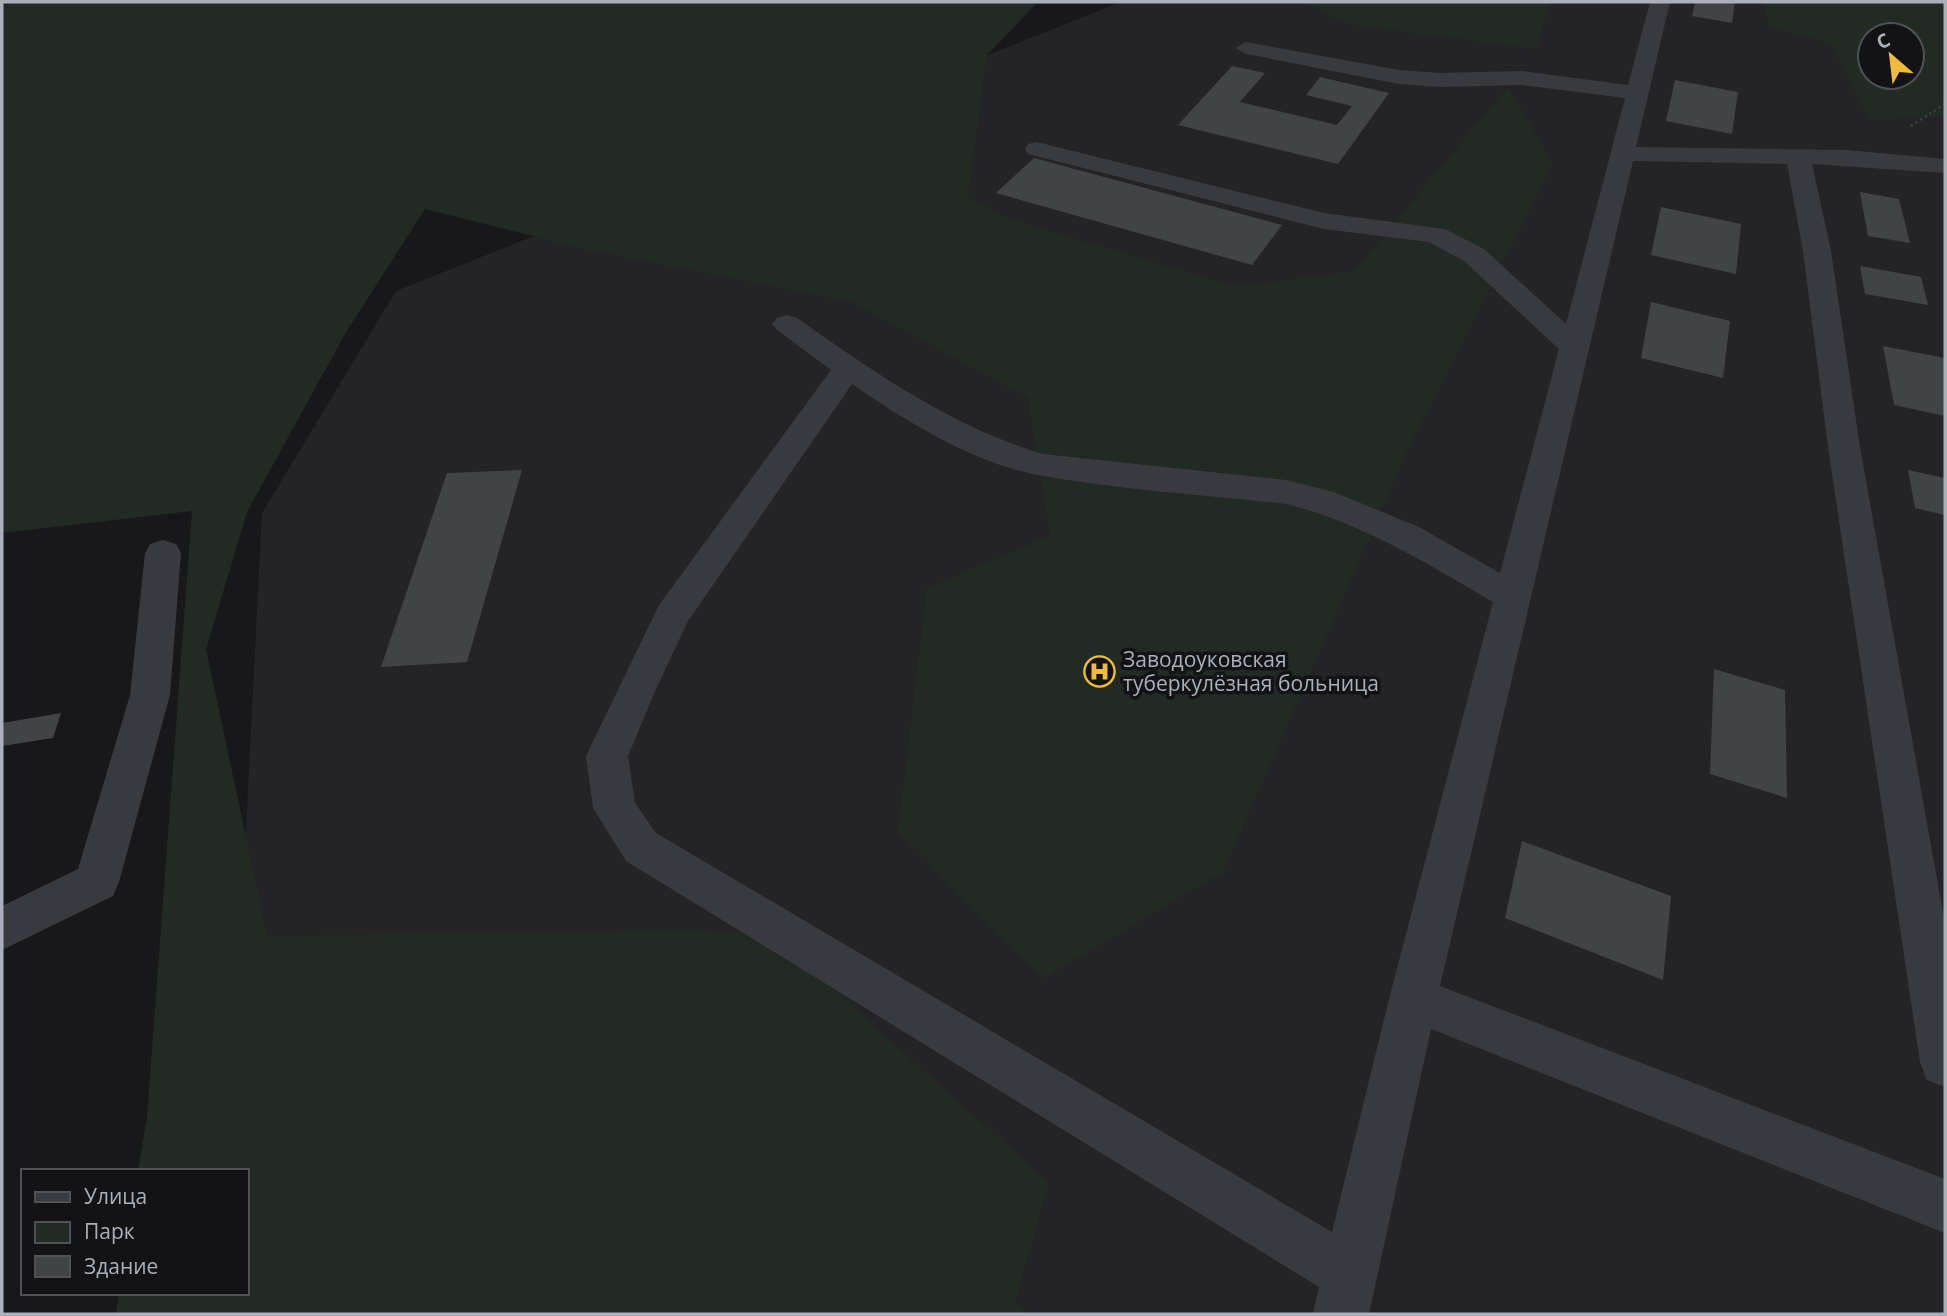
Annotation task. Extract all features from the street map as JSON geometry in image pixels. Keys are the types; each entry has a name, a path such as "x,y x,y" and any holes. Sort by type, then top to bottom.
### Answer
{"street":[{"path":"848,368 672,615 607,756 614,808 641,847 1345,1294 1413,999 1660,2"},
{"path":"1246,48 1409,78 1522,78 1639,93"},
{"path":"1037,149 1324,221 1436,235 1474,255 1575,348"},
{"path":"1623,154 1847,157 1945,166"},
{"path":"1797,156 1817,251 1846,460 1945,1062"},
{"path":"787,324 848,368 972,442 1006,457 1041,466 1286,492 1334,504 1407,536 1513,597"},
{"path":"2,929 97,882 150,695 163,553"},
{"path":"1413,999 1945,1206"}],"shaded area":[{"name":"Заводоуковская туберкулёзная больница","path":"1121,2 1945,2 1945,1314 194,1314 248,1295 248,1169 209,1169 246,829 262,513 396,291"}],"green space":[{"path":"2,2 1038,2 987,55 968,196 1006,218 1237,287 1355,271 1508,87 1553,164 1407,452 1223,872 1044,978 898,831 927,588 1050,536 1028,398 852,302 589,250 425,209 345,334 247,512 206,649 267,936 680,930 770,933 1049,1183 1015,1301 1029,1314 116,1314 119,1295 248,1295 248,1169 138,1169 147,1117 192,511 2,533"},
{"path":"1306,2 1551,2 1536,49 1346,24"},
{"path":"1763,2 1945,2 1945,117 1870,120 1832,44 1769,26"}],"building":[{"path":"1695,2 1735,2 1732,23 1692,16"},
{"path":"1232,66 1265,73 1240,102 1337,125 1352,106 1306,95 1320,77 1389,93 1338,164 1178,125"},
{"path":"1675,80 1738,92 1732,134 1666,121"},
{"path":"1034,158 1282,225 1252,265 996,193"},
{"path":"1860,192 1899,199 1910,243 1868,236"},
{"path":"1661,207 1741,224 1736,274 1651,255"},
{"path":"1860,266 1921,277 1928,305 1865,294"},
{"path":"1651,302 1730,321 1723,378 1641,358"},
{"path":"1883,346 1945,358 1945,416 1894,405"},
{"path":"522,470 467,662 381,667 447,473"},
{"path":"1908,470 1945,478 1945,515 1915,508"},
{"path":"1714,669 1785,690 1787,798 1710,774"},
{"path":"61,713 53,738 2,746 2,723"},
{"path":"1522,841 1671,896 1663,980 1505,918"}],"place":[{"name":"Заводоуковская туберкулёзная больница","path":"1100,671"}]}
